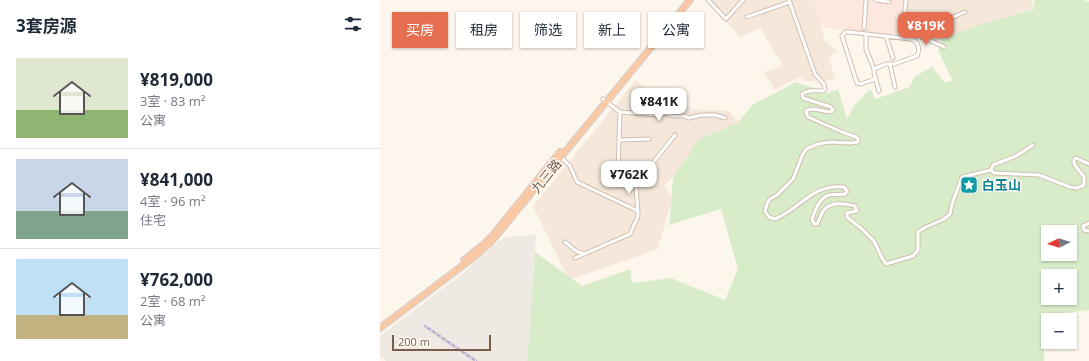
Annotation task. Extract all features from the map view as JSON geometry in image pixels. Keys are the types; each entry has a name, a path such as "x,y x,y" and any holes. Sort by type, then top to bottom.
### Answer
{"highway":[{"name":"九三路","path":"380,328 474,257 491,242 685,0"},
{"name":"九三路","path":"605,100 690,0"},
{"name":"九三路","path":"380,324 472,254 488,240 560,156"}],"street":[{"path":"708,0 726,19 743,0"},
{"path":"864,28 866,0"},
{"path":"876,0 889,2"},
{"path":"906,0 904,14 904,24 906,29 909,32 944,46"},
{"path":"748,17 789,1 815,74 824,84 825,89 823,91 813,90 805,92 802,94 803,98 831,107 833,110 830,112 813,109 807,110 806,112 808,117 858,139 858,142 830,142 818,144 806,149 793,179 777,195 770,199 767,204 766,211 768,217 775,219 781,217 824,188 844,186 847,191 845,194 828,195 822,200 812,219 814,224 817,224 824,209 832,204 855,206 857,211 847,213 847,217 874,241 886,264 913,256 918,250 918,232 944,219 950,214 962,177 991,170 993,166 1016,156 1033,145"},
{"path":"914,33 965,12"},
{"path":"874,69 886,64 894,64 917,56 919,49 915,40 845,32 842,36 857,83 861,84 875,79"},
{"path":"866,34 866,49 874,69 875,79 879,91"},
{"path":"915,40 918,35"},
{"path":"886,36 893,58"},
{"path":"890,64 895,87"},
{"path":"605,100 620,112 656,115 665,113 673,116 684,116 689,118 702,115 715,115 725,118"},
{"path":"620,112 618,170 636,184"},
{"path":"575,258 630,234 638,216 636,184 675,135"},
{"path":"619,140 648,139"},
{"path":"560,156 570,166 577,182 638,211"},
{"path":"991,170 994,173 1039,176 1077,188 1084,185 1084,177 1074,164 1074,160 1076,158 1089,164"},
{"path":"1089,223 1082,226 1084,230 1089,231"},
{"path":"565,242 576,252 584,254"}],"shaded area":[{"path":"707,0 814,0 825,41 838,51 829,57 835,80 804,81 800,77 775,90 764,72 783,66 760,28 740,37"},
{"path":"814,0 905,0 898,37 821,27"},
{"path":"905,0 1031,0 1034,8 939,41 898,37"},
{"path":"636,80 659,101 667,98 692,109 730,111 732,116 740,122 738,131 716,132 664,186 672,199 658,249 569,280 533,206"},
{"path":"536,235 527,361 386,361 380,355 380,336 462,274 504,237"}],"green space":[{"path":"1034,0 1083,0 1089,2 1089,310 1066,313 1041,313 1041,349 1044,349 1044,361 527,361 535,252 582,286 630,269 632,283 671,278 725,300 738,269 721,209 669,225 673,178 699,139 738,123 752,105 796,82 827,93 838,89 847,119 854,106 868,91 871,90 875,99 910,87 914,77 932,67 945,83 952,80 938,50 942,39 979,25 1034,9"}],"railway":[{"path":"425,326 476,361"}],"place":[{"name":"白玉山","path":"969,185"}]}
